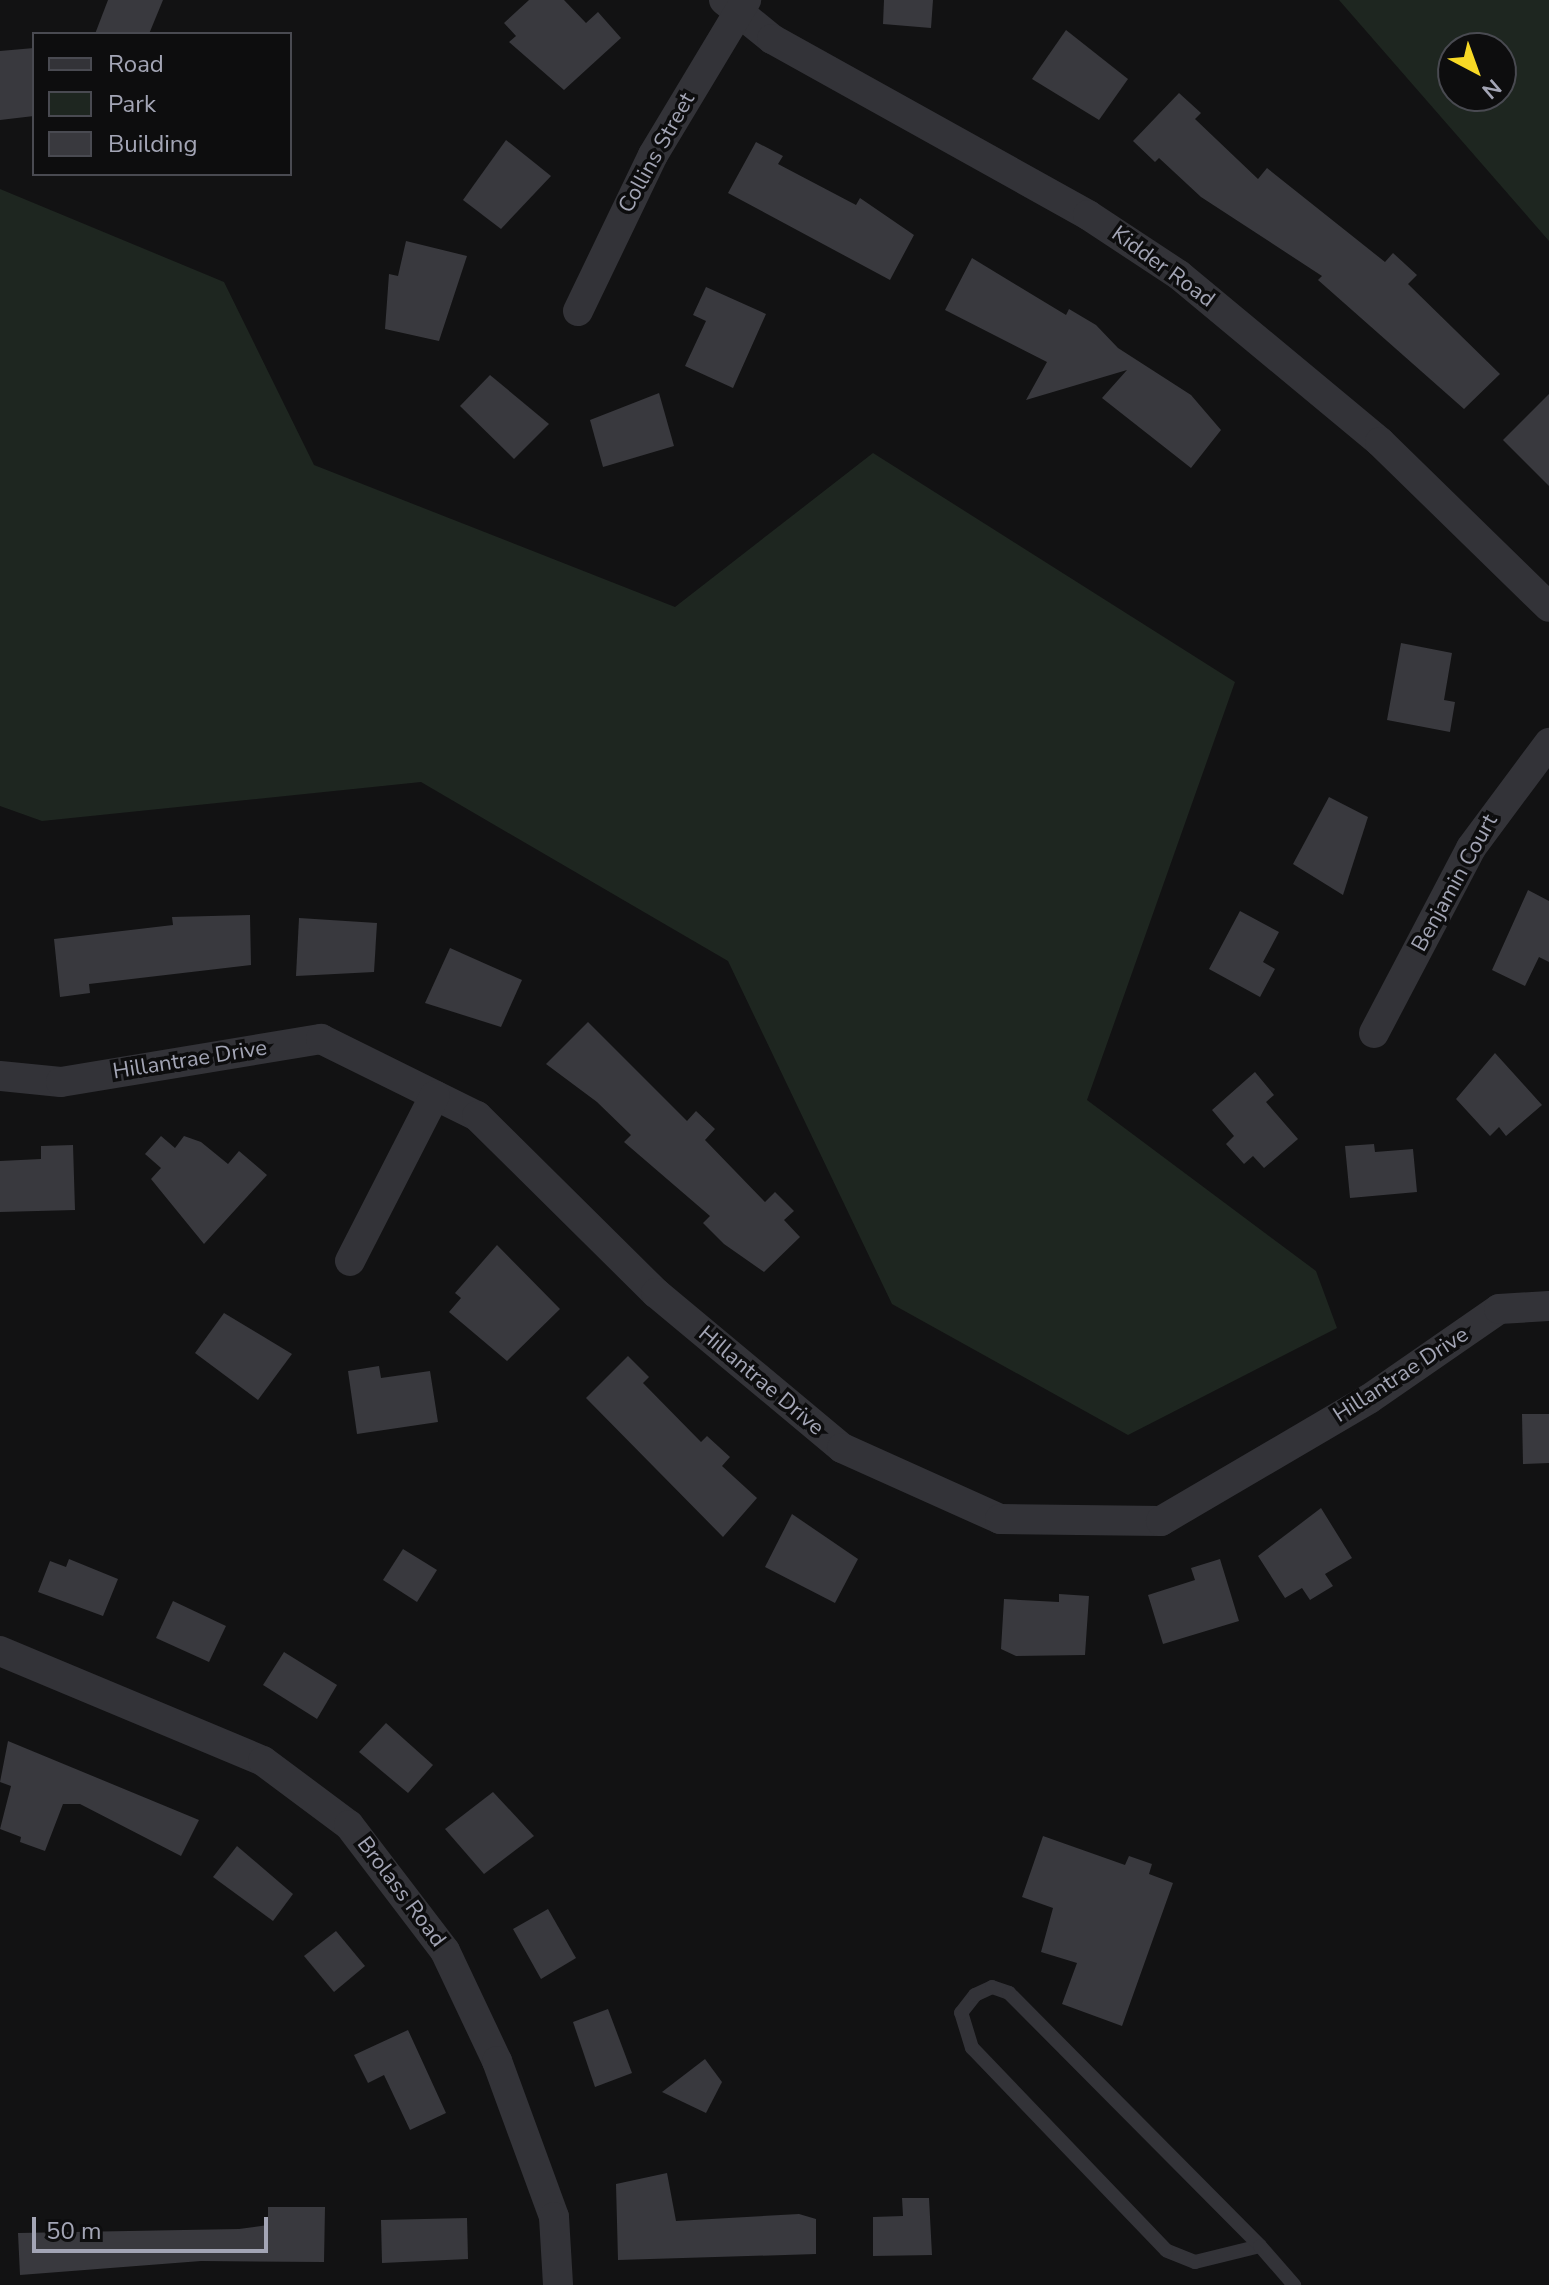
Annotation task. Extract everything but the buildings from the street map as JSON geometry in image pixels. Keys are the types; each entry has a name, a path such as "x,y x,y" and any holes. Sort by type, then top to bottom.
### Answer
{"street":[{"name":"Collins Street","path":"578,311 653,155 735,4"},
{"name":"Kidder Road","path":"735,4 1179,275 1380,442 1549,607"},
{"name":"Benjamin Court","path":"1374,1033 1471,848 1549,743"},
{"name":"Hillantrae Drive","path":"0,1076 61,1082 321,1039 477,1116 656,1293 842,1448 1000,1519 1161,1521 1369,1399 1499,1309 1549,1306"},
{"path":"350,1261 435,1095"},
{"name":"Brolass Road","path":"0,1651 263,1761 349,1825 445,1951 497,2061 554,2217 558,2285"}],"lane":[{"path":"1260,2246 1195,2262 1166,2250 972,2048 961,2013 975,1995 992,1987 1009,1993 1260,2246 1294,2285"}],"green space":[{"path":"1339,0 1549,0 1549,241"},
{"path":"0,189 224,282 314,465 675,607 873,453 1235,682 1087,1100 1316,1271 1337,1328 1128,1435 892,1304 728,961 421,782 42,821 0,806"}]}
